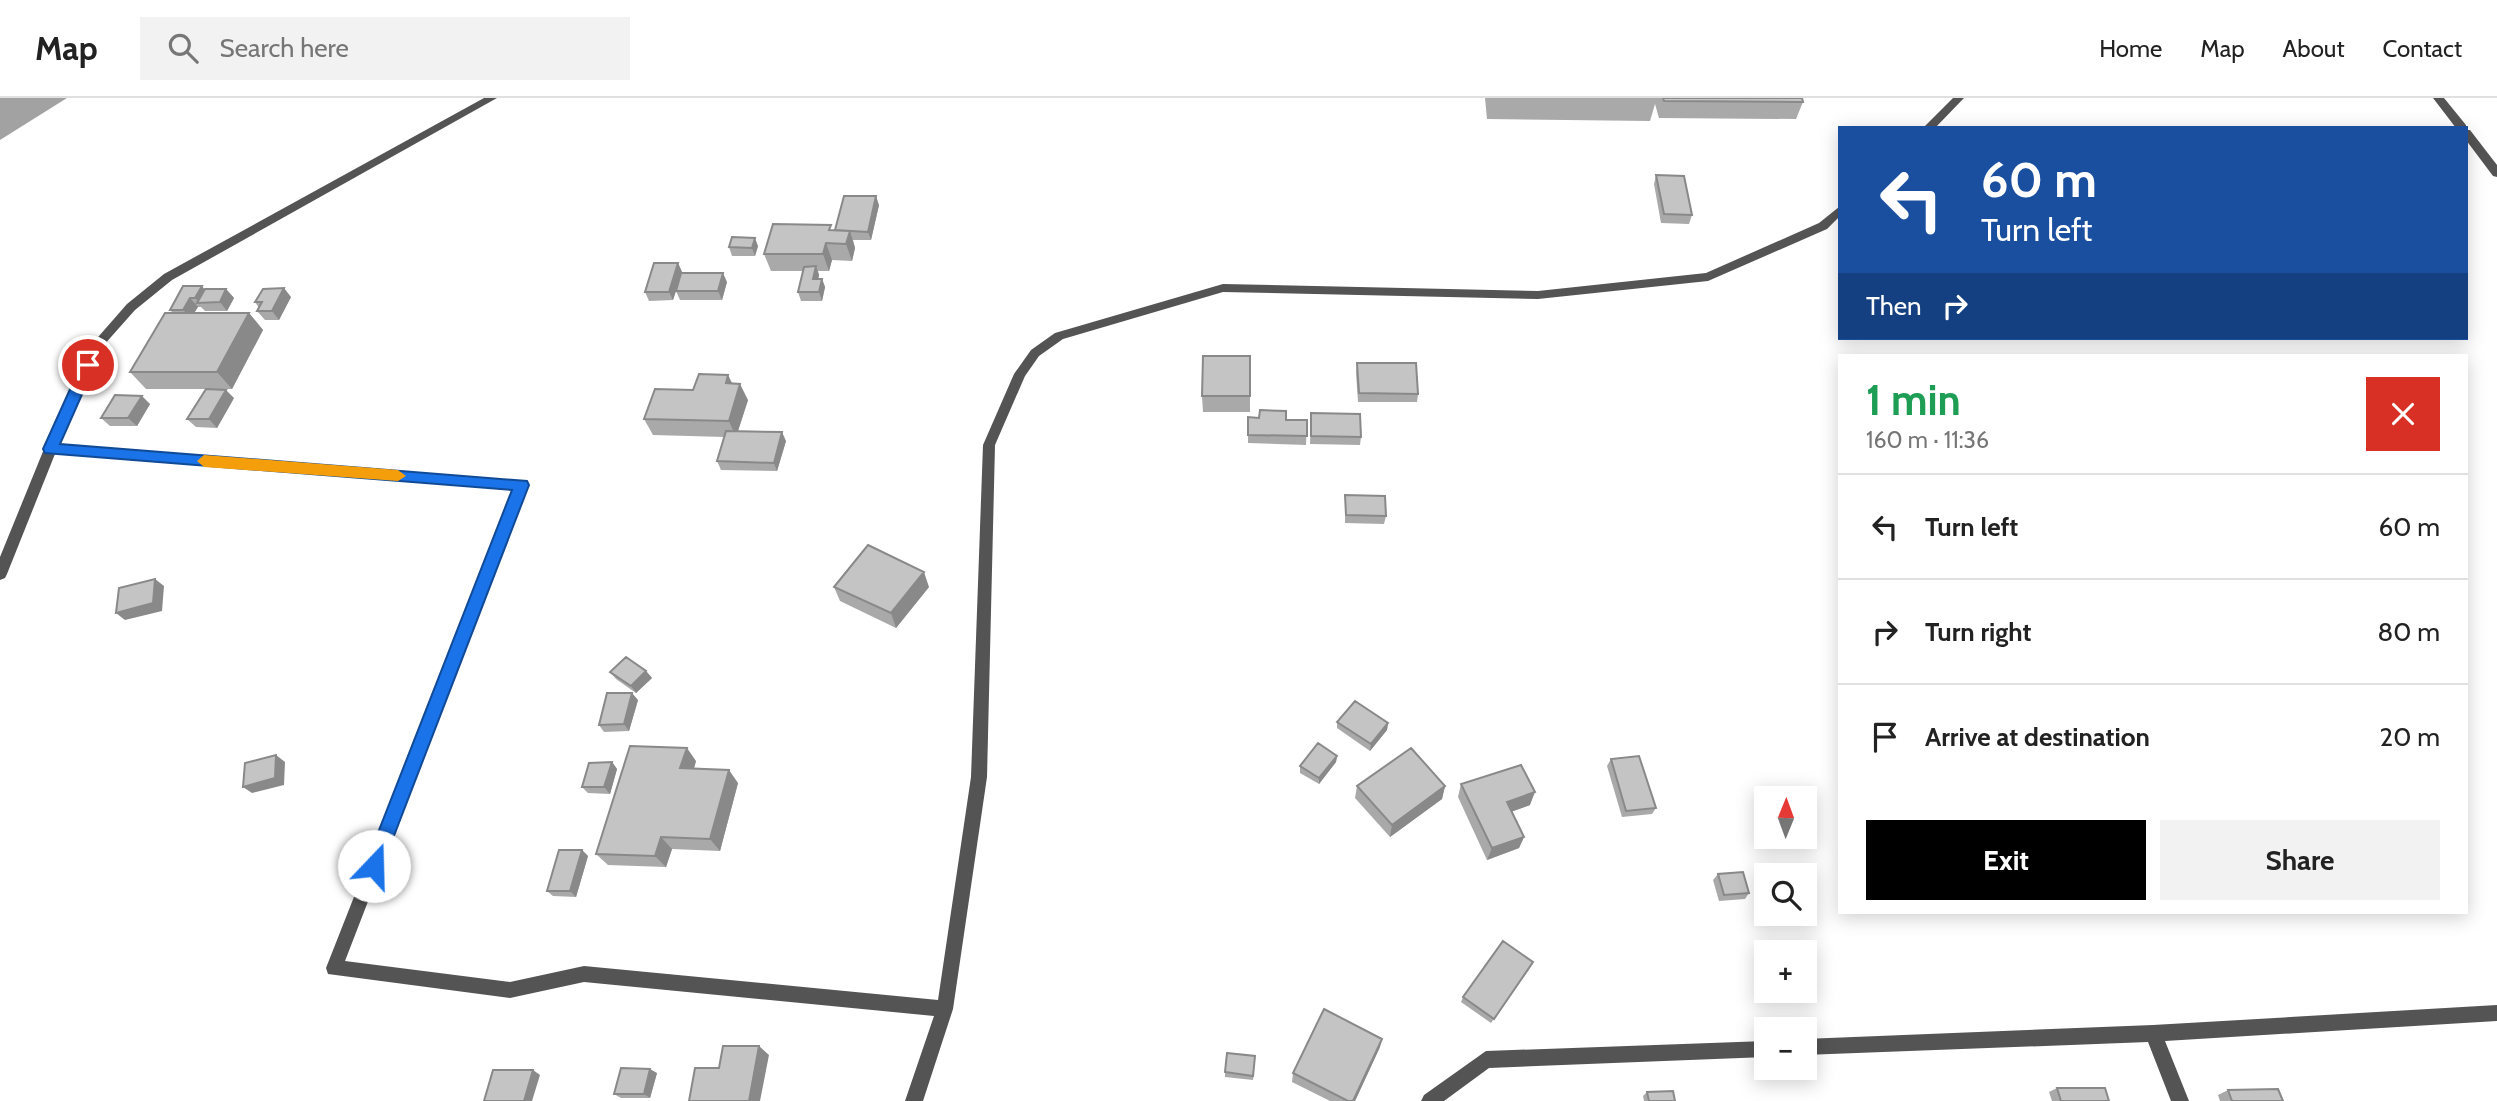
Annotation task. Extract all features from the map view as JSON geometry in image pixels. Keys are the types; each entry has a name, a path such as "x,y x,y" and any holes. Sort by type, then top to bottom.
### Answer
{"street":[{"path":"0,574 98,344 131,307 168,277 492,98"},
{"path":"1930,126 1959,98"},
{"path":"2438,98 2460,126"},
{"path":"2468,136 2497,173"},
{"path":"914,1101 945,1009 979,777 989,444 1020,374 1035,353 1059,336 1223,288 1538,295 1708,277 1823,226 1838,212"},
{"path":"51,449 522,485 334,968 510,990 584,974 945,1009"},
{"path":"1817,1046 2153,1033 2497,1013"},
{"path":"2153,1033 2179,1101"},
{"path":"1430,1101 1486,1060 1754,1049"}],"shaded area":[{"path":"0,98 67,98 0,140"}],"building":[{"path":"1663,98 1802,98 1803,102 1664,101"},
{"path":"1656,175 1684,176 1692,215 1664,214"},
{"path":"844,196 876,196 868,232 835,230"},
{"path":"773,224 831,225 829,230 850,231 846,244 826,243 823,254 764,254"},
{"path":"732,237 755,238 752,248 729,247"},
{"path":"654,263 678,263 669,292 645,292"},
{"path":"816,266 813,279 822,279 819,292 798,292 804,267"},
{"path":"681,273 723,273 718,291 676,291"},
{"path":"183,286 202,286 183,310 170,310"},
{"path":"284,288 272,311 257,311 262,302 255,302 263,289"},
{"path":"205,289 226,289 220,302 197,303"},
{"path":"165,313 249,313 217,372 130,372"},
{"path":"1203,356 1250,356 1250,396 1202,396"},
{"path":"1357,363 1416,363 1418,394 1359,393"},
{"path":"699,374 728,375 726,383 740,384 729,421 644,419 655,389 693,390"},
{"path":"206,389 226,390 209,419 187,419"},
{"path":"115,395 142,396 128,418 101,418"},
{"path":"1260,410 1286,411 1286,420 1307,420 1307,436 1248,435 1248,417 1259,418"},
{"path":"1311,413 1360,414 1361,437 1311,436"},
{"path":"726,431 782,432 774,463 717,461"},
{"path":"1345,495 1385,496 1386,516 1346,515"},
{"path":"868,545 924,572 891,613 834,587"},
{"path":"155,579 153,603 116,613 119,588"},
{"path":"626,657 646,671 631,686 610,672"},
{"path":"607,693 632,693 624,724 599,725"},
{"path":"1355,701 1388,723 1371,744 1337,722"},
{"path":"1318,743 1337,756 1319,778 1300,766"},
{"path":"630,746 687,748 680,768 729,770 710,839 661,837 655,856 596,854"},
{"path":"1411,748 1445,786 1392,825 1357,786"},
{"path":"276,755 275,778 243,787 245,763"},
{"path":"1639,756 1656,808 1626,811 1611,759"},
{"path":"612,762 604,787 582,787 589,763"},
{"path":"1521,765 1535,792 1507,802 1524,837 1492,848 1461,784"},
{"path":"559,850 582,850 570,891 547,891"},
{"path":"1743,872 1749,893 1724,895 1718,874"},
{"path":"1503,941 1533,962 1494,1019 1463,997"},
{"path":"1324,1009 1382,1039 1353,1101 1348,1101 1293,1073"},
{"path":"723,1046 759,1046 749,1101 689,1101 695,1068 719,1068"},
{"path":"1227,1053 1255,1056 1253,1076 1225,1072"},
{"path":"621,1068 650,1069 644,1094 614,1094"},
{"path":"493,1070 533,1070 524,1101 484,1101"},
{"path":"2057,1088 2105,1088 2109,1101 2061,1101"},
{"path":"2278,1089 2283,1101 2232,1101 2228,1090"},
{"path":"1673,1091 1675,1101 1649,1101 1647,1092"}],"slow traffic":[{"path":"204,461 398,476"}],"route":[{"path":"88,365 51,449 522,485 374,866"}]}
